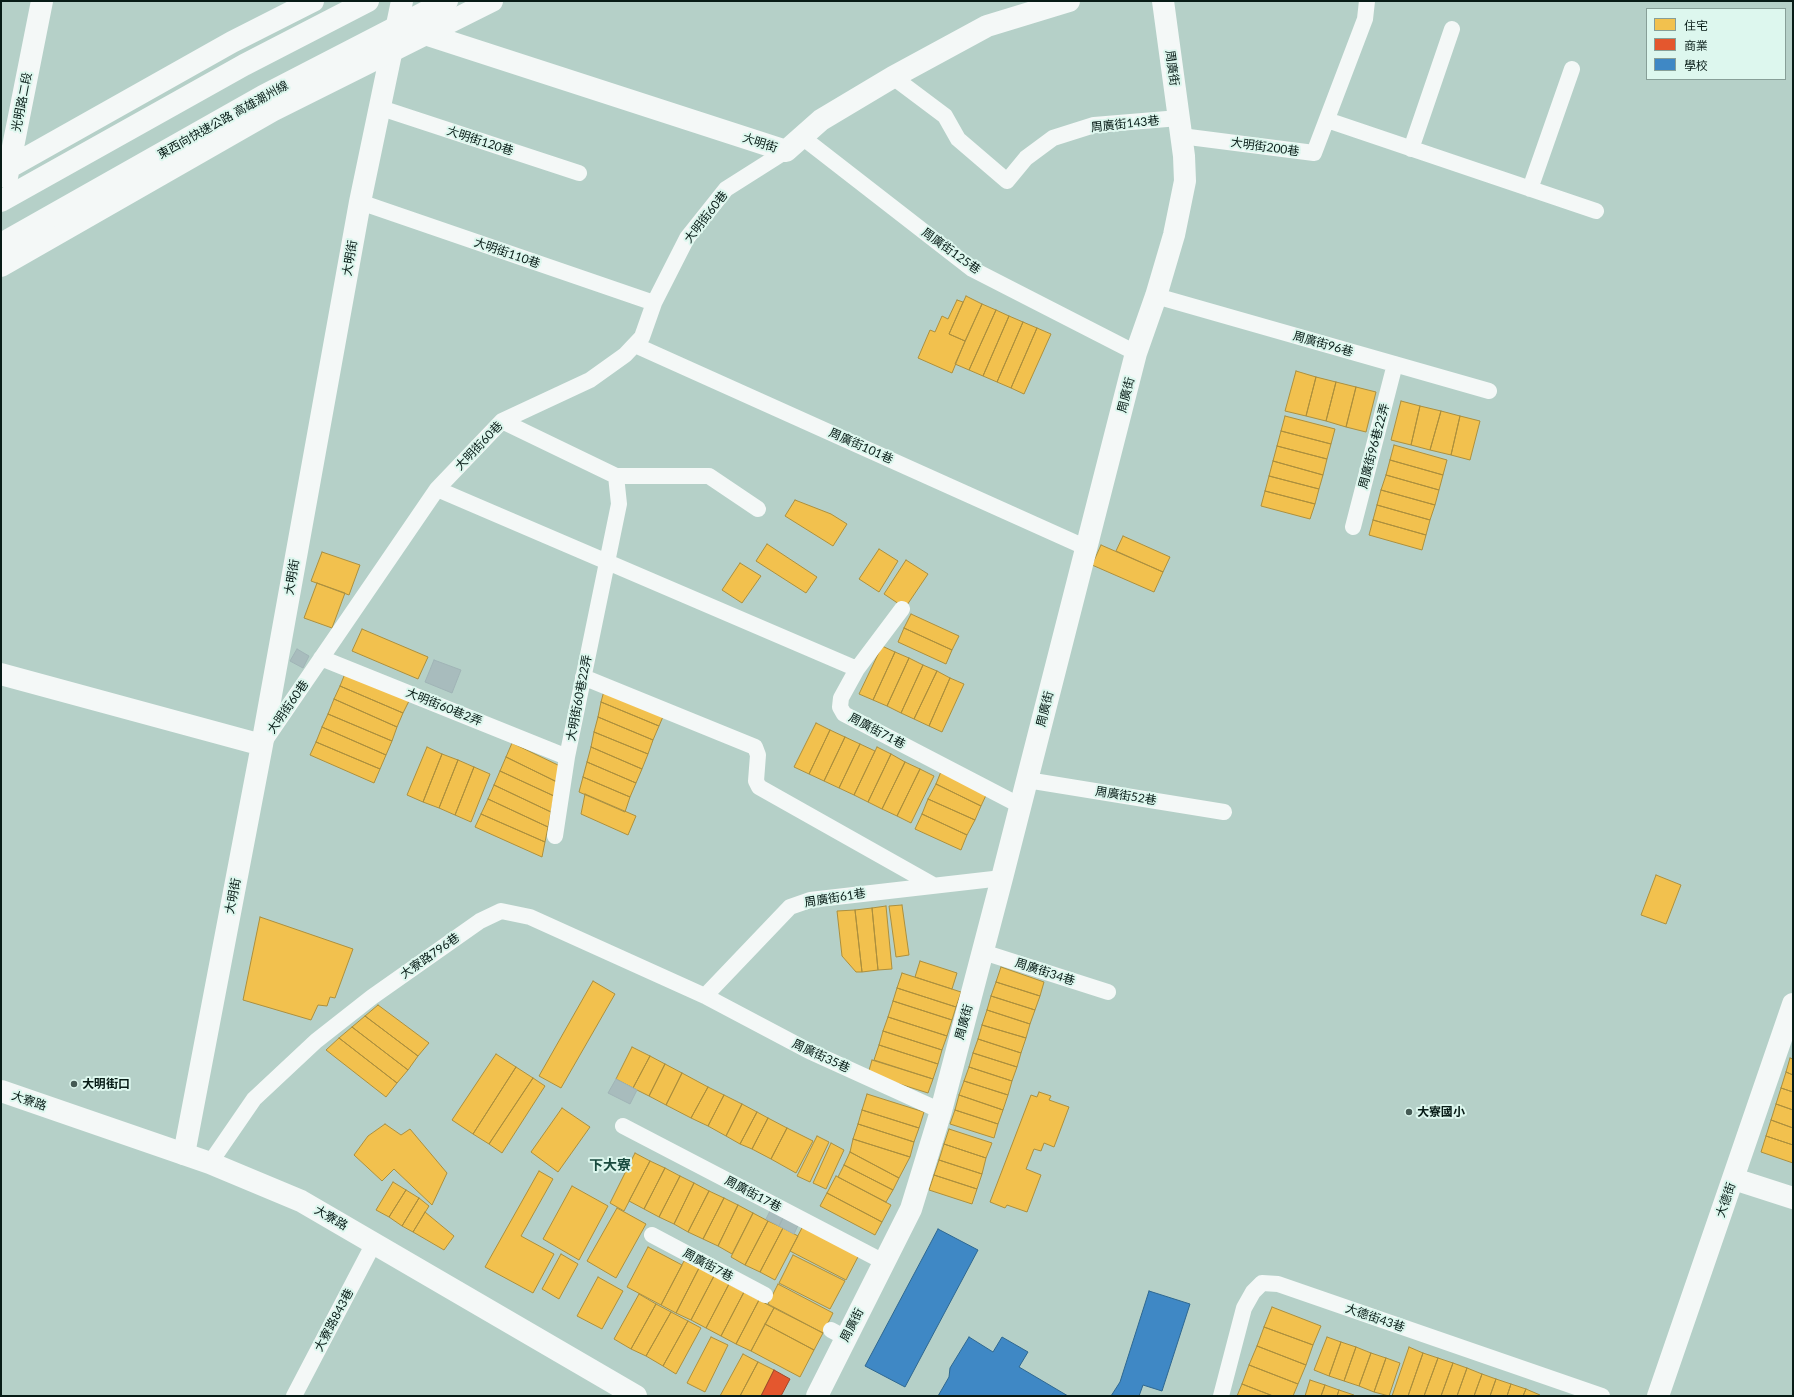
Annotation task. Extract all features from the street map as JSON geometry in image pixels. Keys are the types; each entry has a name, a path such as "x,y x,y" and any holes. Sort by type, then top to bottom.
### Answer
{"main road":[{"name":"光明路二段","path":"1,201 5,170 42,1"},
{"path":"5,170 232,42 313,1"},
{"path":"1,201 244,65 368,1"},
{"name":"大明街","path":"184,1154 262,745 360,202 393,51 402,1"},
{"name":"東西向快速公路 高雄潮州線","path":"1,244 263,96 448,1"},
{"path":"1,266 272,111 492,1"},
{"path":"794,144 821,120 893,77 987,26 1070,1"},
{"name":"周廣街","path":"817,1396 839,1334 884,1262 911,1209 941,1111 983,952 1136,353 1156,296 1174,235 1185,181 1180,127 1163,1"},
{"name":"大明街","path":"425,34 794,144"},
{"path":"1,674 262,745"},
{"name":"大德街","path":"1658,1396 1734,1178 1788,1039 1793,1004"},
{"name":"大寮路","path":"1,1091 210,1163 301,1201 636,1396"},
{"path":"1734,1178 1793,1198"}],"lane":[{"name":"大明街200巷","path":"1180,127 1314,153 1365,19 1367,1"},
{"path":"1411,149 1452,29"},
{"path":"1530,189 1572,69"},
{"name":"周廣街143巷","path":"893,77 945,116 958,139 1007,181 1026,158 1053,138 1094,125 1180,127"},
{"name":"大明街120巷","path":"381,108 579,173"},
{"path":"1327,120 1596,211"},
{"name":"大明街60巷","path":"262,745 437,489 502,421 590,380 626,355 642,337 654,303 687,238 726,189 794,144"},
{"name":"周廣街125巷","path":"794,144 972,269 1136,353"},
{"name":"大明街110巷","path":"360,202 654,303"},
{"name":"周廣街96巷","path":"1156,296 1490,391"},
{"name":"周廣街101巷","path":"635,345 1086,548"},
{"name":"周廣街96巷22弄","path":"1353,527 1395,364"},
{"path":"502,421 616,476 660,474 709,476 758,509"},
{"name":"大明街60巷22弄","path":"554,836 567,756 619,504 616,476"},
{"path":"437,489 857,669"},
{"name":"周廣街71巷","path":"902,610 857,669 841,698 840,707 844,714 1021,806"},
{"name":"大明街60巷2弄","path":"321,658 567,756"},
{"path":"583,677 755,748 758,755 756,781 759,787 933,885"},
{"name":"周廣街52巷","path":"1027,780 1224,812"},
{"name":"周廣街61巷","path":"704,996 790,907 810,900 1002,878"},
{"name":"大寮路796巷","path":"210,1163 254,1098 316,1041 372,997 480,921 501,911 530,917 704,996"},
{"name":"周廣街34巷","path":"983,952 1108,992"},
{"name":"周廣街35巷","path":"704,996 809,1051 941,1111"},
{"name":"周廣街17巷","path":"623,1126 884,1262"},
{"name":"周廣街7巷","path":"652,1235 765,1295"},
{"name":"大寮路843巷","path":"294,1396 374,1243"},
{"name":"大德街43巷","path":"1221,1396 1244,1308 1253,1292 1262,1283 1278,1284 1602,1396"}],"building: 住宅":[{"path":"966,296 982,304 965,341 949,334"},
{"path":"957,300 963,302 949,334 965,341 952,373 918,358 930,330 935,332 942,316 948,319"},
{"path":"982,304 996,310 969,370 955,364"},
{"path":"996,310 1009,316 983,376 969,370"},
{"path":"1009,316 1023,322 997,382 983,376"},
{"path":"1023,322 1037,328 1011,388 997,382"},
{"path":"1037,328 1051,334 1024,394 1011,388"},
{"path":"1296,371 1316,377 1306,416 1285,411"},
{"path":"1316,377 1336,382 1326,421 1306,416"},
{"path":"1336,382 1356,387 1346,427 1326,421"},
{"path":"1356,387 1376,392 1366,432 1346,427"},
{"path":"1401,401 1420,406 1411,445 1391,440"},
{"path":"1420,406 1441,411 1430,450 1411,445"},
{"path":"1441,411 1460,416 1451,455 1430,450"},
{"path":"1285,416 1335,429 1331,444 1281,431"},
{"path":"1460,416 1480,421 1470,460 1451,455"},
{"path":"1281,431 1331,444 1327,459 1277,446"},
{"path":"1394,445 1447,460 1443,475 1390,460"},
{"path":"1277,446 1327,459 1323,475 1273,461"},
{"path":"1390,460 1443,475 1439,490 1386,475"},
{"path":"1273,461 1323,475 1319,489 1269,476"},
{"path":"1386,475 1439,490 1435,505 1381,490"},
{"path":"1269,476 1319,489 1315,504 1265,491"},
{"path":"1381,490 1435,505 1430,520 1377,505"},
{"path":"1265,491 1315,504 1310,519 1261,506"},
{"path":"795,500 831,514 847,524 833,546 785,516"},
{"path":"1377,505 1430,520 1426,535 1373,520"},
{"path":"1373,520 1426,535 1422,550 1369,535"},
{"path":"1123,536 1170,557 1163,572 1116,551"},
{"path":"767,544 817,577 806,593 756,561"},
{"path":"1101,545 1163,572 1154,592 1092,565"},
{"path":"879,549 898,561 879,592 859,579"},
{"path":"322,552 360,565 349,595 311,581"},
{"path":"906,560 928,574 905,608 884,594"},
{"path":"740,563 761,576 742,603 722,590"},
{"path":"317,583 345,593 332,628 304,618"},
{"path":"911,614 959,636 952,650 904,628"},
{"path":"904,628 952,650 946,664 898,642"},
{"path":"362,629 428,657 418,679 352,651"},
{"path":"882,646 895,652 873,700 859,694"},
{"path":"895,652 909,658 887,706 873,700"},
{"path":"909,658 923,665 901,713 887,706"},
{"path":"923,665 937,671 914,719 901,713"},
{"path":"346,671 410,699 403,713 340,686"},
{"path":"937,671 950,678 929,726 914,719"},
{"path":"950,678 964,684 942,732 929,726"},
{"path":"340,686 403,713 397,727 334,699"},
{"path":"605,687 665,712 659,726 601,702"},
{"path":"334,699 397,727 392,741 328,714"},
{"path":"601,702 659,726 653,740 598,717"},
{"path":"328,714 392,741 386,755 322,727"},
{"path":"598,717 653,740 648,754 594,732"},
{"path":"816,723 830,730 809,774 794,767"},
{"path":"322,727 386,755 380,769 316,742"},
{"path":"830,730 845,737 824,781 809,774"},
{"path":"594,732 648,754 642,769 591,747"},
{"path":"845,737 860,744 839,788 824,781"},
{"path":"316,742 380,769 374,783 310,755"},
{"path":"512,743 560,766 557,782 506,757"},
{"path":"860,744 875,751 854,795 839,788"},
{"path":"427,747 442,754 423,802 407,795"},
{"path":"591,747 642,769 636,783 587,762"},
{"path":"877,747 891,754 868,802 854,795"},
{"path":"442,754 458,760 439,808 423,802"},
{"path":"891,754 905,762 882,809 868,802"},
{"path":"506,757 557,782 554,796 500,771"},
{"path":"458,760 474,767 455,815 439,808"},
{"path":"587,762 636,783 630,797 583,777"},
{"path":"905,762 920,769 897,816 882,809"},
{"path":"474,767 490,774 471,822 455,815"},
{"path":"920,769 934,776 911,823 897,816"},
{"path":"942,769 988,791 981,806 936,784"},
{"path":"500,771 554,796 551,812 494,785"},
{"path":"583,777 630,797 625,812 579,792"},
{"path":"936,784 981,806 975,820 928,799"},
{"path":"494,785 551,812 548,827 488,799"},
{"path":"585,794 636,816 628,835 581,814"},
{"path":"488,799 548,827 545,842 481,814"},
{"path":"928,799 975,820 967,835 922,814"},
{"path":"481,814 545,842 542,857 475,827"},
{"path":"922,814 967,835 961,850 915,829"},
{"path":"1656,875 1681,885 1666,924 1641,915"},
{"path":"902,905 909,955 896,957 889,906"},
{"path":"886,906 892,969 878,970 872,908"},
{"path":"872,908 878,970 862,972 855,910"},
{"path":"855,910 862,972 856,972 842,956 837,911"},
{"path":"260,917 353,949 335,998 330,997 327,1006 318,1005 311,1020 243,1000"},
{"path":"920,961 957,973 952,989 915,977"},
{"path":"1001,967 1044,982 1040,996 996,982"},
{"path":"902,973 961,992 956,1007 897,988"},
{"path":"593,981 615,994 561,1088 539,1076"},
{"path":"996,982 1040,996 1035,1010 991,996"},
{"path":"897,988 956,1007 952,1020 893,1001"},
{"path":"991,996 1035,1010 1030,1024 987,1010"},
{"path":"893,1001 952,1020 947,1036 888,1017"},
{"path":"378,1005 429,1043 418,1056 365,1016"},
{"path":"987,1010 1030,1024 1026,1038 982,1025"},
{"path":"365,1016 418,1056 408,1070 352,1027"},
{"path":"888,1017 947,1036 942,1050 883,1031"},
{"path":"982,1025 1026,1038 1021,1053 978,1039"},
{"path":"352,1027 408,1070 397,1083 339,1038"},
{"path":"883,1031 942,1050 938,1064 879,1045"},
{"path":"339,1038 397,1083 386,1097 326,1050"},
{"path":"978,1039 1021,1053 1017,1067 973,1053"},
{"path":"879,1045 938,1064 933,1079 874,1060"},
{"path":"632,1047 650,1056 633,1088 616,1079"},
{"path":"973,1053 1017,1067 1012,1081 969,1067"},
{"path":"496,1054 516,1067 473,1134 452,1120"},
{"path":"650,1056 665,1064 649,1096 633,1088"},
{"path":"1790,1058 1793,1059 1793,1075 1786,1072"},
{"path":"872,1060 933,1079 928,1093 868,1074"},
{"path":"665,1064 682,1073 666,1105 649,1096"},
{"path":"516,1067 533,1078 489,1144 473,1134"},
{"path":"969,1067 1012,1081 1008,1095 964,1081"},
{"path":"1786,1072 1793,1075 1793,1092 1781,1088"},
{"path":"682,1073 708,1087 691,1118 666,1105"},
{"path":"533,1078 545,1086 502,1153 489,1144"},
{"path":"964,1081 1008,1095 1003,1110 959,1095"},
{"path":"708,1087 724,1095 708,1126 691,1118"},
{"path":"1781,1088 1793,1092 1793,1110 1776,1104"},
{"path":"1039,1092 1051,1096 1049,1100 1069,1107 1054,1147 1044,1143 1041,1151 1034,1149 1026,1169 1041,1175 1027,1212 1007,1205 1005,1208 990,1202 1031,1095 1037,1097"},
{"path":"867,1094 924,1112 919,1128 862,1110"},
{"path":"724,1095 742,1104 726,1136 708,1126"},
{"path":"959,1095 1003,1110 998,1124 955,1110"},
{"path":"742,1104 757,1112 740,1144 726,1136"},
{"path":"1776,1104 1793,1110 1793,1128 1771,1120"},
{"path":"562,1108 590,1127 558,1172 531,1152"},
{"path":"862,1110 919,1128 914,1142 858,1124"},
{"path":"955,1110 998,1124 994,1138 950,1124"},
{"path":"757,1112 768,1118 752,1149 740,1144"},
{"path":"768,1118 787,1128 771,1159 752,1149"},
{"path":"1771,1120 1793,1128 1793,1145 1766,1136"},
{"path":"385,1124 401,1135 410,1129 447,1173 432,1205 394,1169 382,1181 354,1155 368,1136"},
{"path":"858,1124 914,1142 910,1157 853,1139"},
{"path":"787,1128 813,1141 796,1173 771,1159"},
{"path":"949,1129 992,1143 986,1158 944,1144"},
{"path":"817,1136 829,1142 810,1182 797,1176"},
{"path":"1766,1136 1793,1145 1793,1163 1761,1152"},
{"path":"853,1139 910,1157 899,1178 850,1152"},
{"path":"831,1143 844,1150 826,1189 813,1183"},
{"path":"944,1144 986,1158 982,1174 939,1160"},
{"path":"850,1152 899,1178 893,1190 844,1165"},
{"path":"635,1153 650,1161 624,1211 610,1203"},
{"path":"939,1160 982,1174 977,1189 934,1175"},
{"path":"650,1161 665,1168 644,1209 629,1201"},
{"path":"844,1165 893,1190 886,1202 838,1177"},
{"path":"665,1168 680,1176 659,1217 644,1209"},
{"path":"539,1171 553,1179 521,1236 554,1254 533,1293 485,1267"},
{"path":"934,1175 977,1189 972,1204 929,1190"},
{"path":"680,1176 694,1183 674,1224 659,1217"},
{"path":"836,1176 891,1205 882,1222 827,1193"},
{"path":"393,1182 406,1190 389,1217 376,1210"},
{"path":"694,1183 709,1191 688,1232 674,1224"},
{"path":"572,1186 608,1206 579,1260 543,1239"},
{"path":"406,1190 419,1198 402,1226 389,1217"},
{"path":"709,1191 724,1198 703,1239 688,1232"},
{"path":"827,1193 882,1222 875,1235 820,1206"},
{"path":"419,1198 429,1206 413,1232 402,1226"},
{"path":"724,1198 738,1205 718,1246 703,1239"},
{"path":"738,1205 753,1213 732,1254 718,1246"},
{"path":"617,1208 646,1224 616,1278 587,1261"},
{"path":"425,1212 454,1236 444,1250 413,1232"},
{"path":"753,1213 768,1221 745,1265 731,1257"},
{"path":"768,1221 783,1228 760,1272 745,1265"},
{"path":"804,1224 860,1253 846,1280 790,1251"},
{"path":"783,1228 798,1236 775,1280 760,1272"},
{"path":"648,1247 682,1265 661,1305 627,1287"},
{"path":"561,1254 578,1264 559,1299 542,1289"},
{"path":"793,1255 845,1281 830,1309 779,1283"},
{"path":"684,1261 699,1268 676,1313 661,1305"},
{"path":"699,1268 714,1276 691,1320 676,1313"},
{"path":"714,1276 729,1284 706,1328 691,1320"},
{"path":"598,1277 623,1291 602,1329 577,1316"},
{"path":"729,1284 744,1292 721,1336 706,1328"},
{"path":"778,1284 833,1313 823,1333 768,1304"},
{"path":"744,1292 759,1300 736,1344 721,1336"},
{"path":"639,1294 656,1304 631,1349 614,1339"},
{"path":"759,1300 774,1308 751,1351 736,1344"},
{"path":"656,1304 671,1312 646,1356 631,1349"},
{"path":"1272,1307 1321,1326 1313,1345 1264,1327"},
{"path":"774,1308 823,1333 814,1350 765,1324"},
{"path":"671,1312 688,1321 663,1366 646,1356"},
{"path":"688,1321 701,1328 676,1374 663,1366"},
{"path":"765,1324 814,1350 800,1377 751,1351"},
{"path":"1264,1327 1313,1345 1306,1365 1257,1346"},
{"path":"711,1337 728,1345 705,1392 687,1383"},
{"path":"1327,1337 1341,1342 1329,1376 1314,1370"},
{"path":"1341,1342 1356,1347 1344,1381 1329,1376"},
{"path":"1257,1346 1306,1365 1298,1384 1249,1365"},
{"path":"1356,1347 1371,1353 1359,1386 1344,1381"},
{"path":"1409,1347 1423,1353 1408,1396 1392,1396"},
{"path":"1371,1353 1386,1358 1374,1392 1359,1386"},
{"path":"1423,1353 1438,1358 1424,1396 1408,1396"},
{"path":"743,1354 758,1362 740,1396 720,1396"},
{"path":"1386,1358 1400,1363 1389,1396 1374,1392"},
{"path":"1438,1358 1453,1363 1441,1396 1424,1396"},
{"path":"758,1362 774,1370 761,1396 740,1396"},
{"path":"1453,1363 1467,1368 1457,1396 1441,1396"},
{"path":"1249,1365 1298,1384 1293,1396 1273,1396 1242,1384"},
{"path":"1467,1368 1482,1374 1474,1396 1457,1396"},
{"path":"1482,1374 1496,1379 1490,1396 1474,1396"},
{"path":"1496,1379 1511,1384 1507,1396 1490,1396"},
{"path":"1310,1380 1325,1385 1321,1396 1305,1396"},
{"path":"1242,1384 1273,1396 1237,1396"},
{"path":"1511,1384 1526,1389 1523,1396 1507,1396"},
{"path":"1325,1385 1339,1390 1337,1396 1321,1396"},
{"path":"1526,1389 1540,1395 1540,1396 1523,1396"},
{"path":"1339,1390 1354,1395 1354,1396 1337,1396"}],"building: 商業":[{"path":"774,1370 790,1379 781,1396 761,1396"}],"building: 學校":[{"path":"938,1229 978,1250 905,1387 865,1366"},
{"path":"1149,1291 1190,1304 1162,1391 1143,1385 1139,1396 1111,1396 1120,1382"},
{"path":"969,1337 993,1352 1002,1337 1028,1352 1019,1367 1068,1396 938,1396 949,1377 950,1368"}],"building: 其他":[{"path":"297,649 309,656 303,668 290,661"},
{"path":"434,660 461,670 452,693 425,682"},
{"path":"616,1079 637,1090 630,1104 608,1093"},
{"path":"772,1207 785,1214 779,1226 766,1219"},
{"path":"785,1214 800,1221 794,1234 779,1226"}],"place":[{"name":"大明街口","path":"74,1084"},
{"name":"大寮國小","path":"1409,1112"}],"district":[{"name":"下大寮","path":"610,1165"}]}
